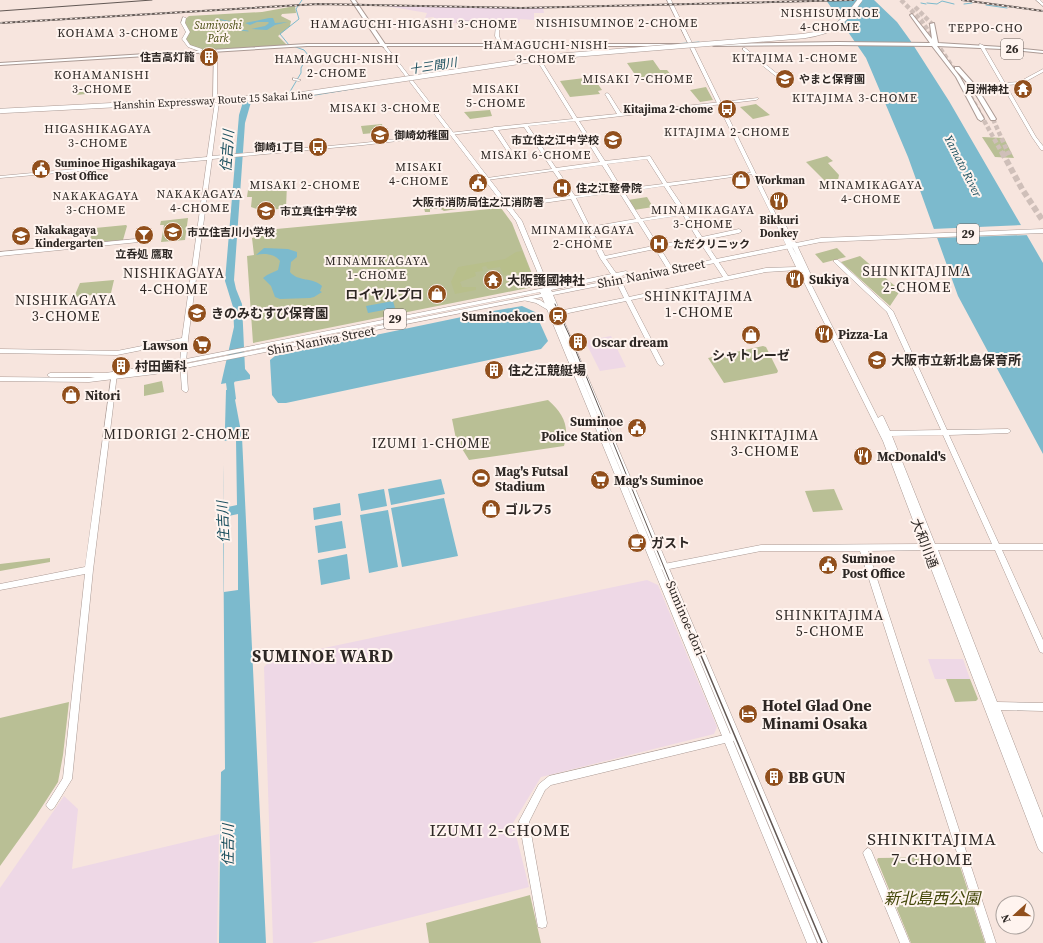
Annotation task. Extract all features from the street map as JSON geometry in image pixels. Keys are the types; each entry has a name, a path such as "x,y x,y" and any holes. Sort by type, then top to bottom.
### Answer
{"highway":[{"path":"350,0 382,46"},
{"path":"353,0 382,46"},
{"name":"Hanshin Expressway Route 15 Sakai Line","path":"0,111 290,96 549,57 820,34 833,29 844,22 860,0"},
{"name":"Hanshin Expressway Route 15 Sakai Line","path":"0,111 277,99 577,55 812,37 832,32 843,26 851,19 863,0"},
{"path":"912,15 958,77 981,119"},
{"path":"932,24 935,45 974,87 993,119"},
{"path":"677,46 771,38 808,44"},
{"name":"26","path":"690,44 981,46 1043,53"},
{"name":"26","path":"0,65 294,47 501,45 677,46 690,44 848,45"},
{"name":"26","path":"382,46 665,45"},
{"path":"440,75 577,56 619,52 632,46"}],"street":[{"path":"668,0 790,243"},
{"path":"1038,0 1043,4"},
{"path":"184,18 184,23 188,32 184,39 189,46 200,49 202,53"},
{"path":"458,22 498,23 497,36 501,45"},
{"path":"382,46 408,78 515,220 546,292"},
{"path":"981,46 1002,84 1043,149"},
{"path":"744,49 779,77"},
{"path":"185,390 183,364 185,340 217,102 215,99 215,52"},
{"path":"540,62 668,267"},
{"path":"1002,84 1020,83 1043,70"},
{"path":"607,94 619,114"},
{"path":"0,176 363,144 719,102 756,99"},
{"path":"719,102 753,174 790,243"},
{"path":"0,111 14,109"},
{"path":"525,125 573,197 602,258 616,277 661,364"},
{"path":"494,128 509,150"},
{"path":"450,134 519,221 546,292"},
{"path":"487,179 648,157 726,278"},
{"path":"508,206 665,184 753,174"},
{"path":"572,232 683,213 725,208"},
{"name":"Shin Naniwa Street","path":"247,352 790,243 865,236 1039,230"},
{"path":"602,258 739,231"},
{"path":"0,254 146,240"},
{"name":"大和川通","path":"790,243 800,268 883,435 930,547"},
{"name":"大和川通","path":"790,243 888,434 1043,848"},
{"path":"836,261 890,311 1043,649"},
{"path":"559,312 766,270 800,268"},
{"name":"Shin Naniwa Street","path":"0,379 89,380 221,357 525,299 546,292"},
{"name":"Suminoe-dori","path":"546,292 550,309 732,737 823,943"},
{"name":"Suminoe-dori","path":"546,292 559,312 664,567 812,943"},
{"path":"525,299 538,301 550,309"},
{"path":"0,351 117,353 185,340"},
{"name":"Shin Naniwa Street","path":"0,375 114,376"},
{"path":"51,805 67,779 88,570 114,376"},
{"path":"888,434 1008,431"},
{"path":"863,547 991,943"},
{"path":"664,567 761,548 1043,547"},
{"path":"0,587 88,570"},
{"path":"991,706 1043,707"},
{"name":"大和川通","path":"991,706 1043,830"},
{"path":"542,923 524,821 542,787 549,781 732,737"},
{"path":"868,852 905,943"}],"shaded area":[{"path":"381,5 543,8 544,13 534,13 534,20 520,19 519,23 433,23 434,17 425,18 427,13"},
{"path":"611,336 626,367 600,371 585,341"},
{"path":"647,580 658,585 717,727 714,734 541,777 513,823 529,887 311,943 273,943 264,667 272,659"},
{"path":"928,659 963,659 970,679 935,679"},
{"path":"64,796 78,809 72,869 219,834 217,943 0,943 0,888"}],"green space":[{"name":"Sumiyoshi Park","path":"295,6 296,13 282,14 281,16 291,21 290,26 278,36 287,45 203,51 191,46 185,39 189,32 184,20 189,16 262,12"},
{"path":"653,60 660,70 667,70 673,77 638,79 627,63"},
{"path":"593,77 602,90 598,91 600,94 570,97 560,81"},
{"path":"103,84 119,85 116,91 76,95 77,91 100,89"},
{"path":"706,87 713,100 700,102 690,90"},
{"path":"756,104 770,115 753,119 740,107"},
{"path":"490,110 492,116 470,119 464,112"},
{"path":"382,124 384,132 363,134 361,126"},
{"path":"982,137 1004,138 1014,158 995,157"},
{"path":"827,156 833,161 828,163 839,175 838,180 828,184 806,162"},
{"path":"287,184 286,208 262,211 251,207 252,197 247,197 248,190 251,190 251,187"},
{"path":"647,197 653,207 634,210 628,200"},
{"path":"448,200 455,200 457,209 444,211 439,208 430,209 430,212 425,212 423,204 442,202 444,209 449,209"},
{"path":"501,208 512,223 536,284 533,287 253,343 247,256 254,255 252,238 256,237 255,231"},
{"path":"188,218 185,240 161,242 164,225 160,225 161,221"},
{"path":"126,225 123,240 89,243 93,229 95,228"},
{"path":"837,248 846,257 823,263 815,254"},
{"path":"522,251 530,271 504,275 500,267 488,269 486,266 482,267 483,271 475,272 476,276 460,282 462,287 476,287 476,290 455,294 451,282 458,267 505,259 516,252"},
{"path":"860,256 895,286 891,287 896,292 900,291 890,306 841,262"},
{"path":"114,280 111,293 74,297 80,283"},
{"path":"763,346 766,347 778,371 777,373 724,383 708,358"},
{"path":"162,381 164,392 144,396 144,385"},
{"path":"548,400 558,410 564,420 566,426 566,439 564,446 469,460 456,439 452,419"},
{"path":"834,489 843,510 813,512 805,491"},
{"path":"50,558 50,562 0,571 0,564"},
{"path":"946,679 970,679 978,699 976,701 955,702"},
{"path":"69,702 63,755 58,782 36,816 0,866 0,718"},
{"name":"新北島西公園","path":"955,857 958,860 985,943 911,943 877,860 878,858"},
{"path":"530,895 541,943 429,943 426,923"}],"water":[{"name":"Yamato River","path":"826,0 874,0 897,22 949,101 1043,263 1043,454 958,296 908,157 866,58"},
{"path":"273,18 275,23 288,22 275,25 267,30 251,29 265,26 269,23 268,22 257,22 250,25 245,23"},
{"path":"243,102 251,102 245,123 234,280 242,304 245,369 250,375 250,379 221,384 234,327 233,307 225,281 239,115"},
{"path":"264,248 288,249 297,252 297,257 291,262 290,272 297,277 318,283 322,286 320,291 322,292 310,298 280,299 275,297 271,286 263,278 278,270 280,261 269,255 256,255"},
{"path":"393,301 395,308 368,313 366,306"},
{"path":"522,306 535,312 548,341 541,349 286,403 278,403 272,395 270,360 275,356 476,314"},
{"path":"233,389 242,437 266,943 219,943 221,772 225,769 223,502 226,390"},
{"path":"441,479 445,494 391,505 388,489"},
{"path":"384,489 387,506 361,511 358,494"},
{"path":"444,498 458,556 402,567 391,508"},
{"path":"340,503 341,515 314,520 313,508"},
{"path":"388,510 398,567 369,573 360,515"},
{"path":"342,521 346,548 318,553 315,526"},
{"path":"347,554 350,579 321,585 318,560"}],"pier":[{"path":"1023,225 1029,235 935,238 932,229"},
{"path":"236,439 237,505 223,508 224,441"},
{"path":"238,514 238,590 224,592 224,517"}],"waterway":[{"path":"289,45 280,34 299,19 296,9 302,0"},
{"path":"927,3 937,4 942,1 954,4"},
{"path":"921,3 926,4"},
{"path":"964,4 972,3"},
{"path":"986,5 1007,8"},
{"path":"217,19 237,23 237,26"},
{"path":"237,27 241,30 248,31"},
{"name":"十三間川","path":"675,44 699,42"},
{"path":"288,95 301,73 301,68 308,55 304,50 293,46"},
{"name":"十三間川","path":"291,99 370,86"},
{"path":"247,102 286,98"},
{"name":"住吉川","path":"232,399 230,383 234,374"}],"tunnel":[{"path":"901,0 921,20 958,75"},
{"path":"915,7 932,24"},
{"path":"967,90 1002,153"},
{"path":"993,119 1008,153"},
{"path":"1002,152 1022,189 1043,221"}],"tram line":[{"path":"0,11 152,0"},
{"path":"555,304 571,339 681,609"},
{"path":"681,608 822,943"}],"railway":[{"path":"0,23 318,4 522,8 853,0"},
{"path":"962,0 1043,11"}],"place":[{"name":"住吉高灯籠","path":"209,57"},
{"name":"やまと保育園","path":"785,79"},
{"name":"月洲神社","path":"1023,89"},
{"name":"Kitajima 2-chome","path":"727,109"},
{"name":"御崎幼稚園","path":"380,135"},
{"name":"市立住之江中学校","path":"613,140"},
{"name":"御崎1丁目","path":"318,147"},
{"name":"Suminoe Higashikagaya Post Office","path":"41,169"},
{"name":"Workman","path":"741,180"},
{"name":"大阪市消防局住之江消防署","path":"478,183"},
{"name":"住之江整骨院","path":"562,188"},
{"name":"Bikkuri Donkey","path":"779,201"},
{"name":"市立真住中学校","path":"266,211"},
{"name":"市立住吉川小学校","path":"173,232"},
{"name":"立呑処 鷹取","path":"144,235"},
{"name":"Nakakagaya Kindergarten","path":"21,236"},
{"name":"ただクリニック","path":"659,244"},
{"name":"Sukiya","path":"795,279"},
{"name":"大阪護國神社","path":"493,280"},
{"name":"ロイヤルプロ","path":"437,294"},
{"name":"きのみむすび保育園","path":"197,313"},
{"name":"Suminoekoen","path":"558,316"},
{"name":"Pizza-La","path":"824,334"},
{"name":"シャトレーゼ","path":"751,335"},
{"name":"Oscar dream","path":"578,342"},
{"name":"Lawson","path":"202,345"},
{"name":"大阪市立新北島保育所","path":"877,360"},
{"name":"村田歯科","path":"121,366"},
{"name":"住之江競艇場","path":"494,370"},
{"name":"Nitori","path":"71,395"},
{"name":"Suminoe Police Station","path":"637,428"},
{"name":"McDonald's","path":"863,456"},
{"name":"Mag's Futsal Stadium","path":"481,478"},
{"name":"Mag's Suminoe","path":"600,480"},
{"name":"ゴルフ5","path":"491,509"},
{"name":"ガスト","path":"637,543"},
{"name":"Suminoe Post Office","path":"828,565"},
{"name":"Hotel Glad One Minami Osaka","path":"748,714"},
{"name":"BB GUN","path":"774,777"}],"district":[{"name":"NISHISUMINOE 4-CHOME","path":"830,20"},
{"name":"NISHISUMINOE 2-CHOME","path":"617,23"},
{"name":"HAMAGUCHI-HIGASHI 3-CHOME","path":"414,24"},
{"name":"TEPPO-CHO","path":"986,28"},
{"name":"KOHAMA 3-CHOME","path":"118,33"},
{"name":"HAMAGUCHI-NISHI 3-CHOME","path":"546,52"},
{"name":"KITAJIMA 1-CHOME","path":"795,58"},
{"name":"HAMAGUCHI-NISHI 2-CHOME","path":"337,66"},
{"name":"MISAKI 7-CHOME","path":"638,79"},
{"name":"KOHAMANISHI 3-CHOME","path":"102,82"},
{"name":"MISAKI 5-CHOME","path":"496,96"},
{"name":"KITAJIMA 3-CHOME","path":"855,98"},
{"name":"MISAKI 3-CHOME","path":"385,108"},
{"name":"KITAJIMA 2-CHOME","path":"727,132"},
{"name":"HIGASHIKAGAYA 3-CHOME","path":"98,136"},
{"name":"MISAKI 6-CHOME","path":"536,155"},
{"name":"MISAKI 4-CHOME","path":"419,174"},
{"name":"MISAKI 2-CHOME","path":"305,185"},
{"name":"MINAMIKAGAYA 4-CHOME","path":"871,192"},
{"name":"NAKAKAGAYA 4-CHOME","path":"200,201"},
{"name":"NAKAKAGAYA 3-CHOME","path":"96,203"},
{"name":"MINAMIKAGAYA 3-CHOME","path":"703,217"},
{"name":"MINAMIKAGAYA 2-CHOME","path":"583,237"},
{"name":"MINAMIKAGAYA 1-CHOME","path":"377,268"},
{"name":"SHINKITAJIMA 2-CHOME","path":"917,280"},
{"name":"NISHIKAGAYA 4-CHOME","path":"174,282"},
{"name":"SHINKITAJIMA 1-CHOME","path":"699,304"},
{"name":"NISHIKAGAYA 3-CHOME","path":"66,308"},
{"name":"MIDORIGI 2-CHOME","path":"177,434"},
{"name":"IZUMI 1-CHOME","path":"431,443"},
{"name":"SHINKITAJIMA 3-CHOME","path":"765,444"},
{"name":"SHINKITAJIMA 5-CHOME","path":"830,624"},
{"name":"SUMINOE WARD","path":"323,656"},
{"name":"IZUMI 2-CHOME","path":"500,830"},
{"name":"SHINKITAJIMA 7-CHOME","path":"932,849"}]}
